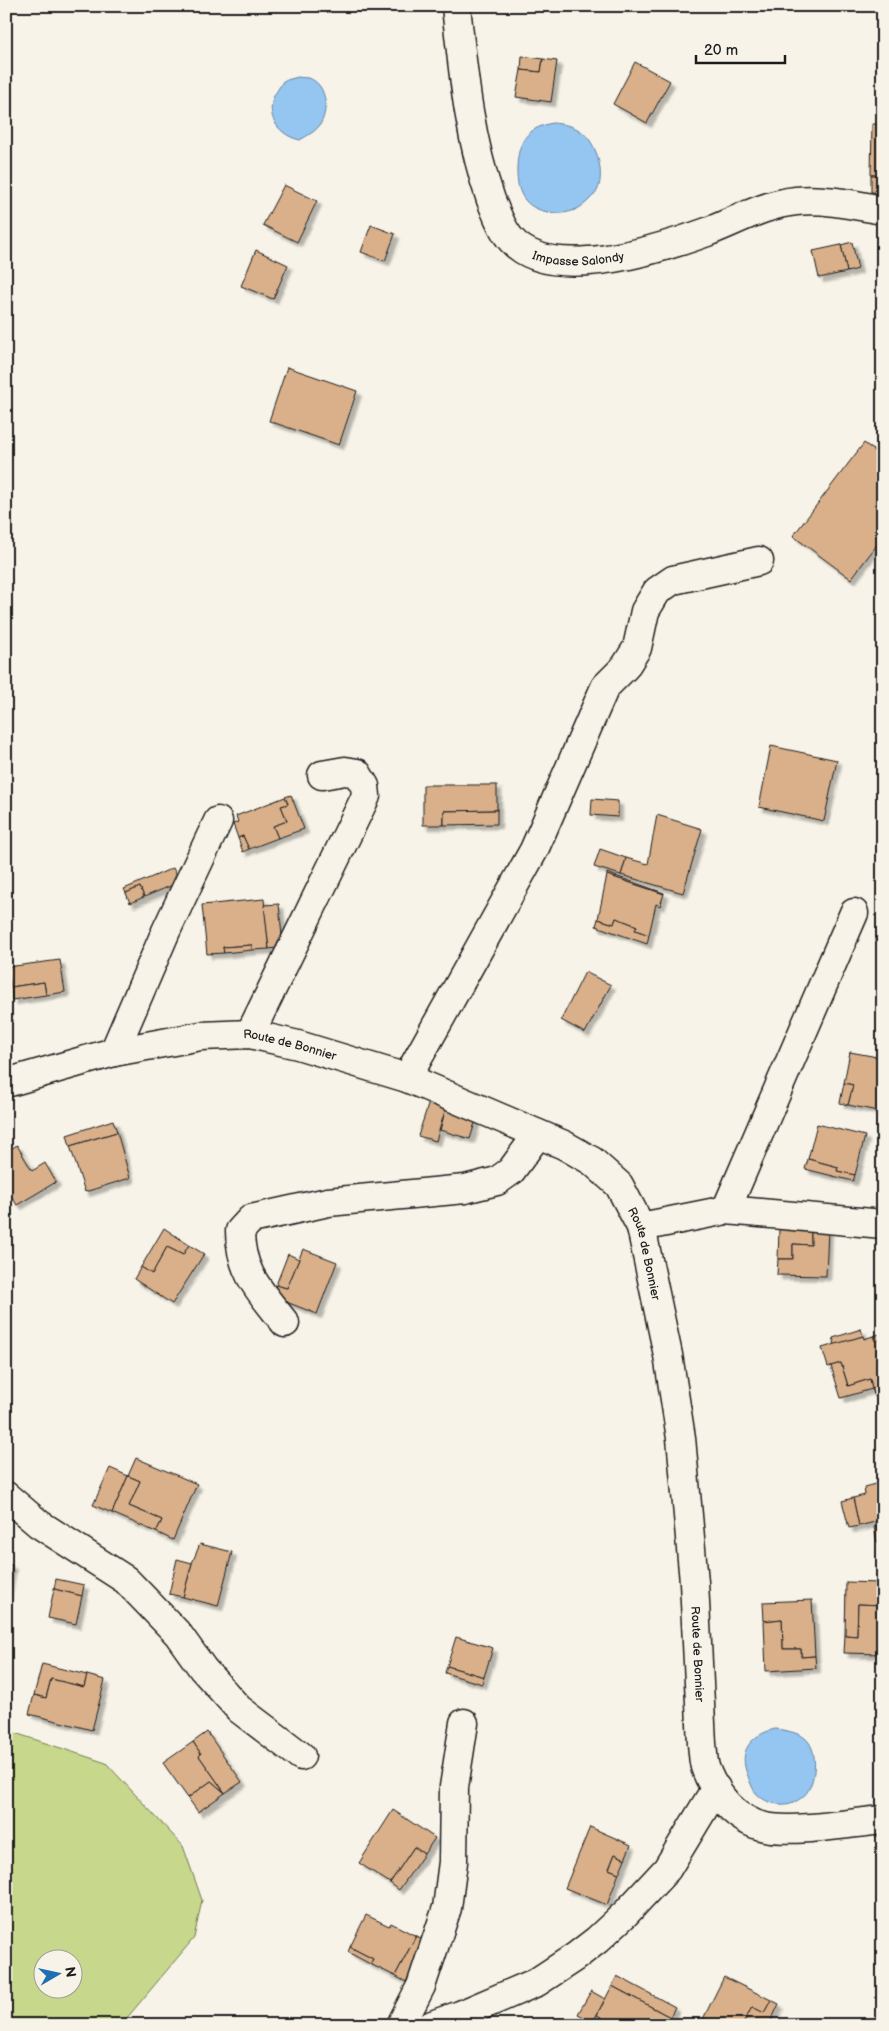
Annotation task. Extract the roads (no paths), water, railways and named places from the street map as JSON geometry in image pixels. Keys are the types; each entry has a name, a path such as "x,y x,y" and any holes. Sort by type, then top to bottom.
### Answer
{"street":[{"name":"Impasse Salondy","path":"456,6 463,65 480,169 496,213 509,238 526,251 549,260 574,261 634,255 706,232 769,207 796,201 825,201 883,210"},
{"path":"408,1078 534,850 605,687 625,668 637,648 645,610 657,591 673,580 759,561"},
{"path":"250,1034 366,796 365,786 357,773 345,771 322,775"},
{"path":"114,1052 166,931 218,821"},
{"path":"726,1210 854,913"},
{"name":"Route de Bonnier","path":"6,1082 114,1052 201,1036 250,1034 298,1045 408,1078 564,1145 592,1161 619,1185 641,1227 668,1355 681,1438 694,1582 702,1744 705,1766 728,1806 741,1817 763,1827 785,1830 883,1820"},
{"path":"284,1323 250,1276 240,1249 240,1231 251,1219 328,1202 465,1189 497,1181 511,1171 538,1134"},
{"path":"641,1227 726,1210 883,1224"},
{"path":"6,1496 39,1524 126,1580 178,1634 203,1669 232,1702 301,1756"},
{"path":"401,2025 421,1986 447,1908 453,1862 454,1787 464,1723"},
{"path":"432,2025 537,1982 575,1958 598,1940 667,1869 716,1788"}],"water":[{"path":"298,77 310,78 318,84 325,100 325,112 319,126 300,140 287,135 281,130 273,119 271,106 273,98 283,81"},
{"path":"553,123 573,127 585,135 595,149 600,167 600,184 596,192 582,206 565,213 546,212 531,205 521,194 517,178 519,151 525,138 536,128"},
{"path":"775,1729 794,1733 805,1738 814,1755 813,1777 809,1789 792,1803 776,1804 762,1798 751,1785 745,1767 744,1759 748,1745 759,1735"}]}
